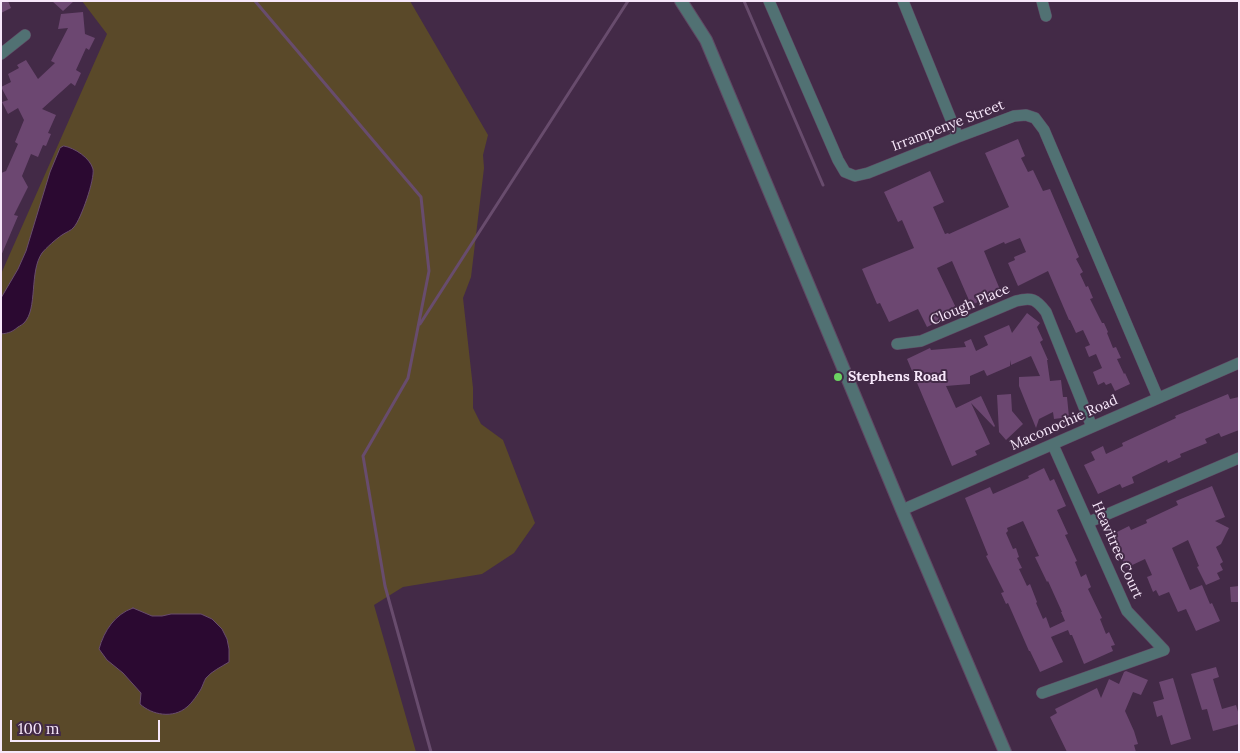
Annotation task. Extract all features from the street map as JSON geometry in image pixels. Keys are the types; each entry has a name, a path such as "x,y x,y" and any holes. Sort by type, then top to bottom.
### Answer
{"street":[{"path":"681,1 706,40 1005,752"},
{"name":"Irrampenye Street","path":"769,1 838,160 845,172 855,176 868,173 1014,116 1026,115 1035,118 1044,130 1158,398"},
{"path":"903,1 958,137"},
{"path":"1042,1 1046,16"},
{"path":"1,54 25,35"},
{"name":"Clough Place","path":"897,344 921,342 1016,301 1026,298 1032,300 1040,304 1046,312 1092,427"},
{"name":"Maconochie Road","path":"902,510 1239,363"},
{"name":"Heavitree Court","path":"1042,693 1164,650 1127,610 1053,445"},
{"path":"1089,522 1239,458"}],"shaded area":[{"path":"82,1 410,1 488,135 483,155 484,168 471,277 463,298 473,388 473,408 481,424 503,440 535,523 514,553 482,574 403,587 374,605 416,752 1,752 1,274 107,34"},
{"path":"64,146 82,154 89,161 93,169 87,199 74,227 49,246 42,253 38,261 31,309 28,317 24,323 14,330 1,334 1,298 26,251 50,172 60,148"},
{"path":"133,608 152,616 201,614 212,619 222,629 227,639 229,662 205,679 195,698 181,711 163,714 145,708 140,704 141,693 123,673 107,660 99,649 111,624 121,614"}],"building":[{"path":"1,1 8,1 11,8 1,13"},
{"path":"52,1 74,1 63,11"},
{"path":"83,12 85,34 95,38 89,50 86,48 76,70 81,73 75,86 71,83 42,109 56,115 48,133 51,134 46,146 43,145 38,157 31,154 22,176 28,187 14,215 18,216 1,256 1,173 6,171 18,144 15,142 24,120 18,108 8,114 2,102 8,100 1,87 11,82 8,74 19,68 17,65 26,60 38,79 55,63 51,61 68,28 58,29 61,14"},
{"path":"1018,139 1025,156 1021,158 1028,172 1033,170 1043,191 1050,189 1079,257 1076,259 1083,272 1080,274 1093,298 1090,299 1102,323 1104,323 1113,348 1116,347 1121,358 1117,359 1130,384 1115,391 1111,383 1106,385 1104,382 1098,385 1093,372 1102,368 1096,354 1089,357 1085,347 1090,345 1083,330 1076,333 1048,271 1018,286 1008,263 1015,260 1014,257 1026,252 1020,238 1005,244 1004,242 984,251 1001,292 971,305 952,261 937,268 958,312 927,327 918,309 889,322 880,303 877,304 862,269 914,248 902,220 898,222 884,192 930,171 944,202 933,207 945,234 949,234 1009,207 985,153"},
{"path":"1027,313 1040,323 1037,327 1043,340 1040,342 1048,360 1050,381 1061,380 1063,397 1067,397 1069,417 1054,419 1053,412 1039,419 1036,428 1019,386 1019,377 1040,376 1031,356 1011,365 1010,360 1010,366 987,376 984,370 970,376 970,384 946,386 956,408 981,396 995,426 971,403 990,444 975,451 977,455 952,466 907,359 930,348 931,350 966,347 964,342 971,339 976,351 988,345 984,336 1009,325 1012,333"},
{"path":"1011,394 1012,411 1023,424 1006,440 999,432 997,395"},
{"path":"1228,394 1230,399 1239,397 1239,430 1221,437 1219,433 1205,439 1207,443 1180,454 1181,457 1168,463 1167,460 1132,477 1134,483 1122,488 1120,484 1098,494 1084,465 1095,460 1091,452 1103,446 1106,454 1123,446 1122,443 1176,418 1175,416"},
{"path":"1044,468 1050,481 1054,479 1066,506 1057,510 1068,534 1065,535 1077,561 1075,562 1081,577 1086,574 1091,587 1088,589 1102,618 1100,619 1106,634 1109,632 1115,645 1111,646 1113,651 1084,664 1068,630 1051,637 1063,662 1040,672 1008,603 1006,604 1001,593 1004,592 986,556 988,555 965,498 990,487 993,494 1029,478 1028,476","holes":["1023,521 1039,556 1035,557 1048,581 1065,621 1050,628 1046,617 1043,619 1030,584 1027,586 1019,569 1022,568 1017,558 1019,557 1016,548 1013,549 1006,533 1008,531 1007,528"]},
{"path":"1212,486 1225,517 1215,521 1229,528 1221,544 1216,547 1223,562 1220,564 1223,570 1217,573 1220,579 1206,585 1197,567 1199,566 1188,540 1172,548 1190,590 1202,585 1220,621 1196,631 1186,609 1178,612 1169,592 1159,596 1156,590 1153,592 1147,577 1152,575 1145,559 1126,568 1112,538 1118,535 1117,532 1129,526 1131,530 1147,523 1146,520 1178,505 1176,501"},
{"path":"1239,586 1239,602 1231,602 1230,587"},
{"path":"1216,667 1219,677 1213,679 1222,709 1236,705 1239,724 1213,731 1207,709 1202,710 1191,674"},
{"path":"1126,671 1148,680 1141,695 1133,692 1125,711 1138,744 1134,745 1136,752 1067,752 1050,717 1057,713 1055,709 1097,688 1101,698 1109,679 1119,684"},
{"path":"1173,678 1191,739 1171,745 1162,715 1157,717 1153,702 1164,699 1159,682"}],"waterway":[{"path":"255,1 421,197 429,271 408,378 363,456 385,586 431,752"},
{"path":"420,324 628,1"},
{"path":"744,1 823,185"}],"place":[{"name":"Stephens Road","path":"838,377"}]}
